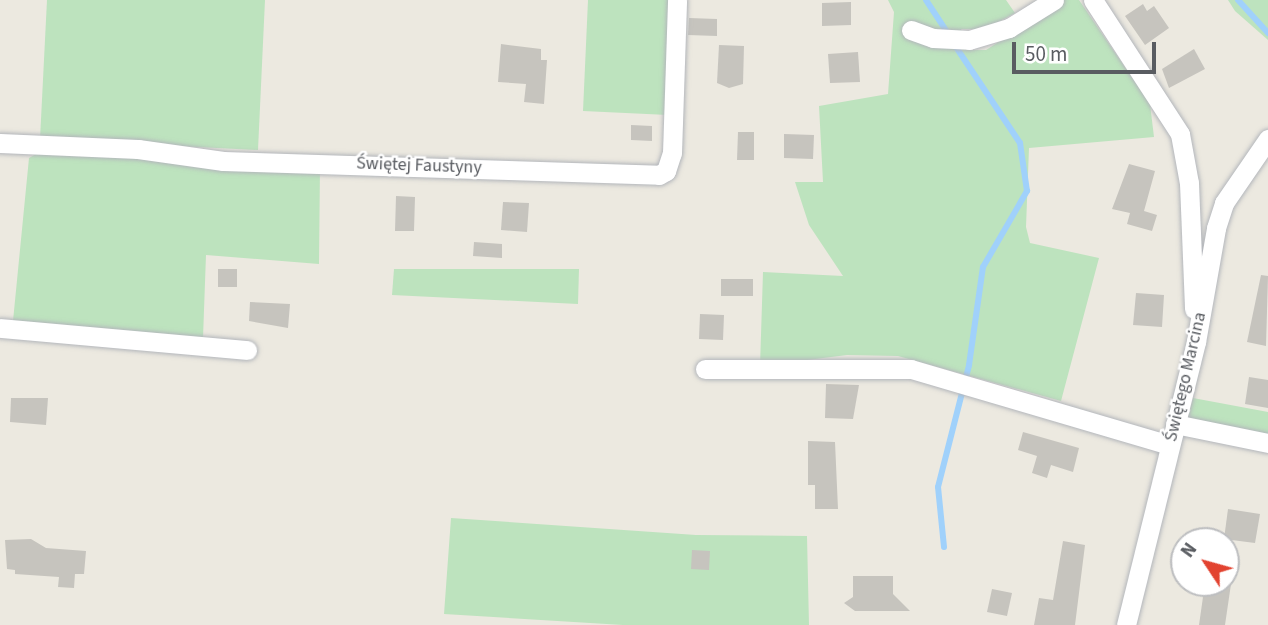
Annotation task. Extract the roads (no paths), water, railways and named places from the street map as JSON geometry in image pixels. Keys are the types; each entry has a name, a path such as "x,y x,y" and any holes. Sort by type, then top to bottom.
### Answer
{"street":[{"name":"Świętej Faustyny","path":"0,143 138,149 223,161 659,174 666,171 673,153 677,0"},
{"path":"911,30 933,38 981,37 1009,28 1054,0"},
{"path":"1093,0 1180,134 1189,183 1196,342"},
{"name":"Świętego Marcina","path":"1126,625 1196,342 1224,203 1268,139"},
{"path":"0,328 247,350"},
{"path":"705,369 911,369 1170,445"},
{"path":"1175,424 1268,443"}],"waterway":[{"path":"926,0 949,35"},
{"path":"1238,0 1268,33"},
{"path":"944,547 938,487 969,365 983,267 1027,191 1020,143 954,44"}]}
